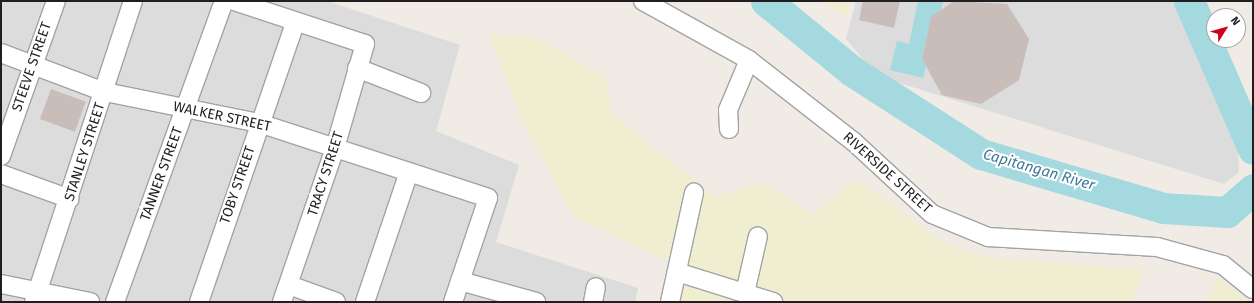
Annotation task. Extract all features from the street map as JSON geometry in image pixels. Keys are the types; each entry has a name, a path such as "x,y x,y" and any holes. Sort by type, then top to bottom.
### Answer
{"street":[{"name":"STEEVE STREET","path":"1,156 32,64 56,1"},
{"name":"STANLEY STREET","path":"36,297 105,92 132,1"},
{"name":"TANNER STREET","path":"116,302 224,1"},
{"path":"234,1 295,23"},
{"name":"RIVERSIDE STREET","path":"643,1 748,60 854,142 932,214 988,236 1157,247 1223,265 1253,288"},
{"name":"TRACY STREET","path":"282,302 335,148 365,44 295,23"},
{"name":"TOBY STREET","path":"199,302 259,123 295,23"},
{"name":"WALKER STREET","path":"1,53 105,92 185,110 259,123 488,198 460,281"},
{"path":"729,129 728,110 748,60"},
{"path":"357,68 422,93"},
{"path":"366,302 409,172"},
{"path":"1,174 70,199"},
{"path":"670,302 694,193"},
{"path":"745,293 758,236"},
{"path":"677,272 773,302"},
{"path":"453,302 460,281 533,302"},
{"path":"1,284 36,297 90,302"},
{"path":"289,285 336,302"}],"shaded area":[{"path":"1,1 327,1 460,45 436,131 519,165 496,242 638,288 635,302 1,302"},
{"path":"856,1 1174,1 1236,121 1239,172 1224,184 877,76 846,39"}],"green space":[{"path":"819,1 850,1 846,18"},
{"path":"489,34 537,38 606,77 611,113 715,197 763,183 812,214 857,180 945,243 990,258 1145,270 1132,302 678,302 683,268 575,218 524,126"},
{"path":"1218,277 1248,302 1205,302"}],"water":[{"path":"918,1 943,2 941,11 931,18 922,59 926,66 923,78 890,70 897,41 909,44"}],"building":[{"path":"863,1 900,1 894,28 859,20"},
{"path":"954,1 1007,4 1029,39 1019,80 981,104 942,95 922,59 931,17"},
{"path":"51,89 86,102 75,132 40,119"}],"waterway":[{"name":"Capitangan River","path":"766,1 852,71 981,154 1163,208 1227,212 1253,189"},
{"name":"Capitangan River","path":"1189,1 1253,149"}]}
